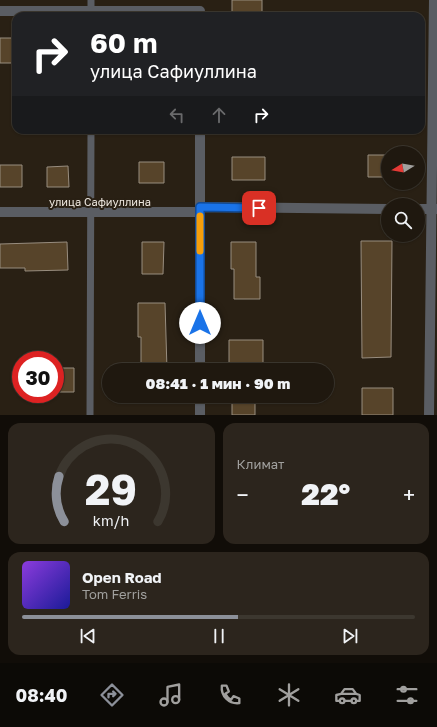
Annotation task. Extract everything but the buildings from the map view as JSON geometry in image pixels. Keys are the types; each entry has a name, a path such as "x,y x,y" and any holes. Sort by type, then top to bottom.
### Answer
{"street":[{"path":"200,0 200,12"},
{"path":"429,415 434,209 434,0"},
{"path":"0,11 91,9 173,12"},
{"path":"200,134 200,363"},
{"name":"улица Сафиуллина","path":"0,212 91,213 200,210 381,209"},
{"path":"200,403 200,415"}],"lane":[{"path":"90,415 91,134"}],"slow traffic":[{"path":"200,216 200,251"}],"route":[{"path":"200,323 200,207 259,208"}]}
